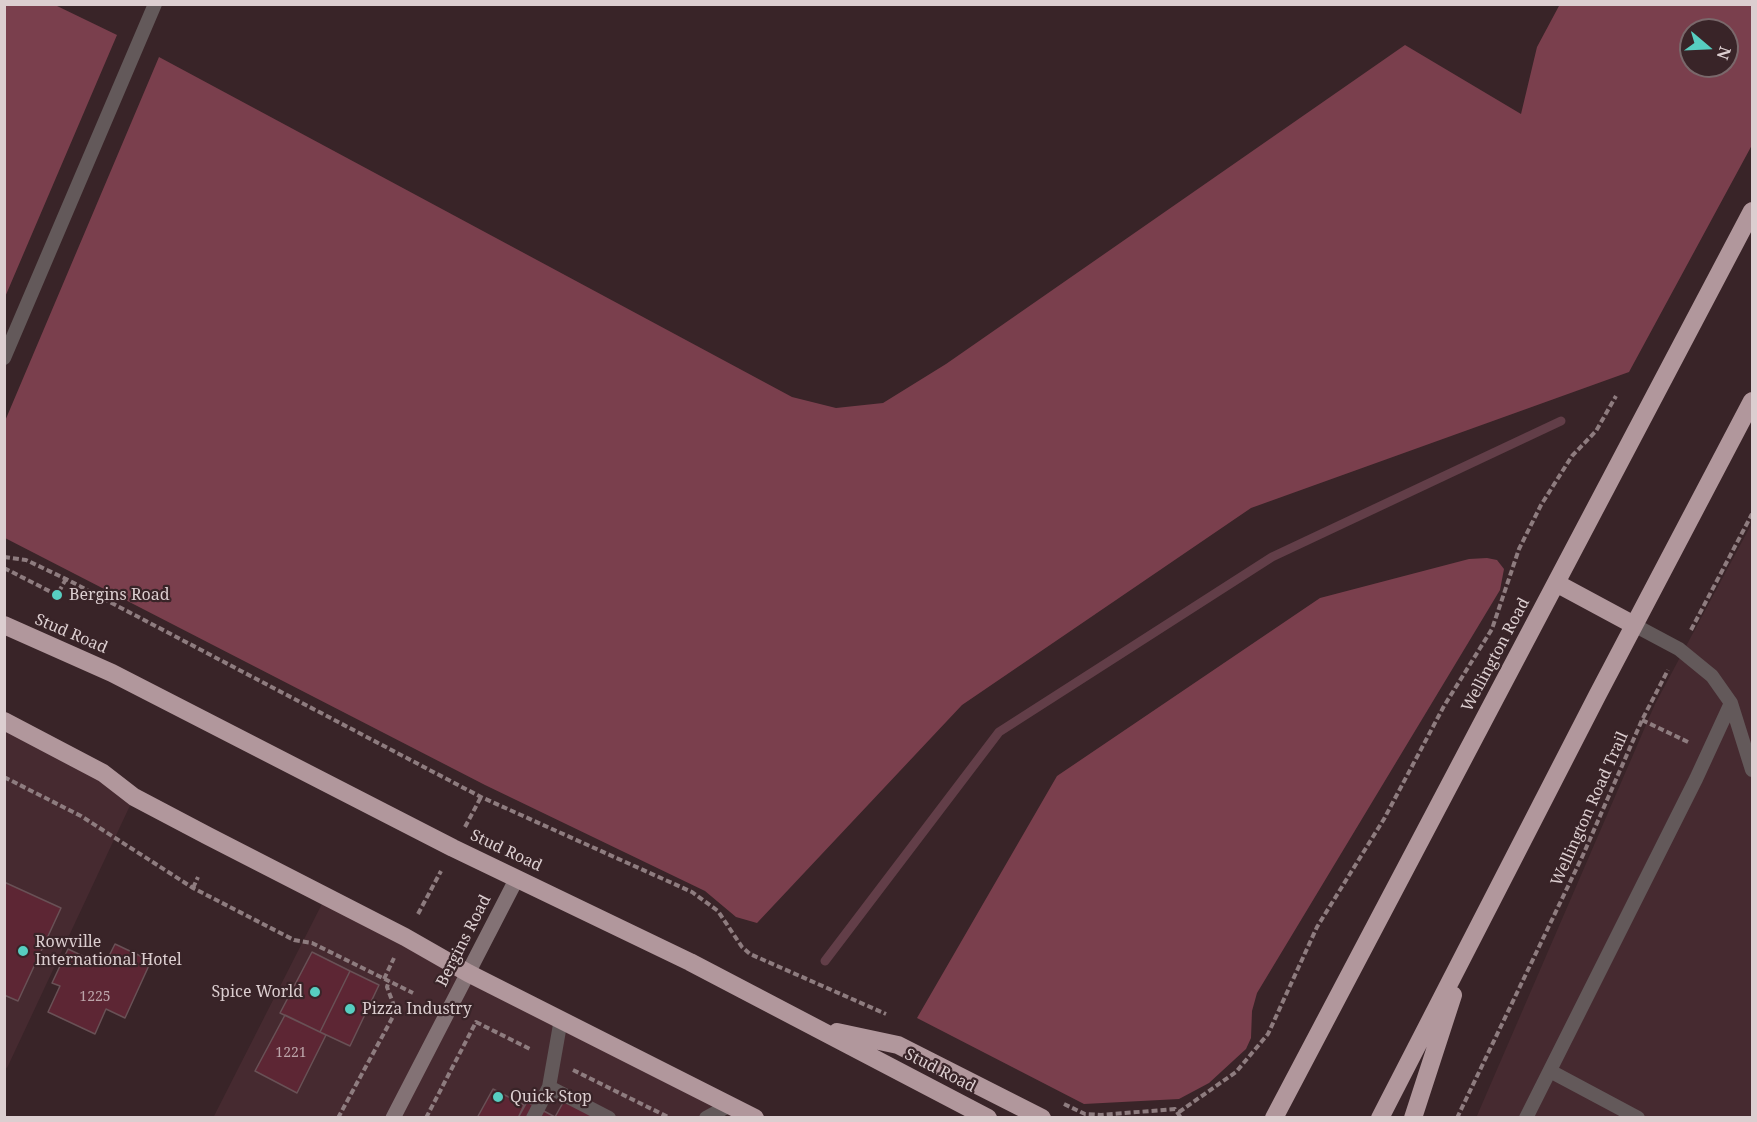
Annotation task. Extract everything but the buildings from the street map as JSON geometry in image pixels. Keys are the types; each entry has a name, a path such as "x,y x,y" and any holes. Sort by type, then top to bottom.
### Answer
{"highway":[{"name":"Wellington Road","path":"1274,1118 1752,211"},
{"path":"1380,1118 1752,401"},
{"path":"1556,583 1634,625"},
{"name":"Stud Road","path":"4,626 112,672 453,848 815,1027 988,1118"},
{"path":"4,721 103,773 134,797 405,937 468,973 755,1118"},
{"path":"1413,1118 1473,936"},
{"path":"815,1027 898,1045 1042,1118"},
{"path":"1263,1118 1290,1089"}],"main road":[{"name":"Bergins Road","path":"393,1118 517,878"}],"lane":[{"path":"4,357 154,4"},
{"path":"1634,625 1679,649 1712,676 1731,703 1752,770"},
{"path":"1526,1118 1731,703"},
{"path":"538,1116 549,1087 561,1019"},
{"path":"1550,1071 1638,1118"},
{"path":"549,1087 609,1118"},
{"path":"706,1118 730,1105"}],"path":[{"path":"1179,1112 1236,1072 1268,1035 1317,927 1384,819 1444,706 1492,629 1519,549 1541,505 1572,456 1596,431 1616,396"},
{"name":"Wellington Road Trail","path":"1457,1118 1583,855 1642,720 1752,514"},
{"path":"4,557 26,560 66,579 481,797 692,892 709,903"},
{"path":"4,568 57,595 66,579"},
{"path":"1642,720 1708,751"},
{"path":"4,777 81,816 192,888 294,940 312,943 413,993"},
{"path":"384,979 481,797"},
{"path":"192,888 198,877"},
{"path":"338,1118 396,1011 387,987 389,981"},
{"path":"426,1118 476,1022"}],"shaded area":[{"path":"5,4 55,5 117,35 5,297"},
{"path":"1560,4 1752,5 1752,145 1629,372 1251,508 962,705 757,923 736,917 705,891 485,785 5,538 5,421 159,57 792,397 836,408 883,403 946,364 1405,45 1521,114 1537,47"},
{"path":"1752,523 1752,1117 1476,1118 1655,704"},
{"path":"1469,559 1497,560 1504,569 1500,590 1257,993 1252,1011 1251,1038 1246,1049 1209,1083 1179,1099 1084,1104 917,1018 1057,776 1320,598"},
{"path":"5,721 134,797 7,1068 5,1067"},
{"path":"326,896 730,1105 724,1118 213,1118"}],"waterway":[{"path":"825,961 999,732 1272,557 1561,421"}],"place":[{"name":"Bergins Road","path":"57,595"},
{"name":"Rowville International Hotel","path":"23,951"},
{"name":"Spice World","path":"315,992"},
{"name":"Pizza Industry","path":"350,1009"},
{"name":"Quick Stop","path":"498,1097"}]}
